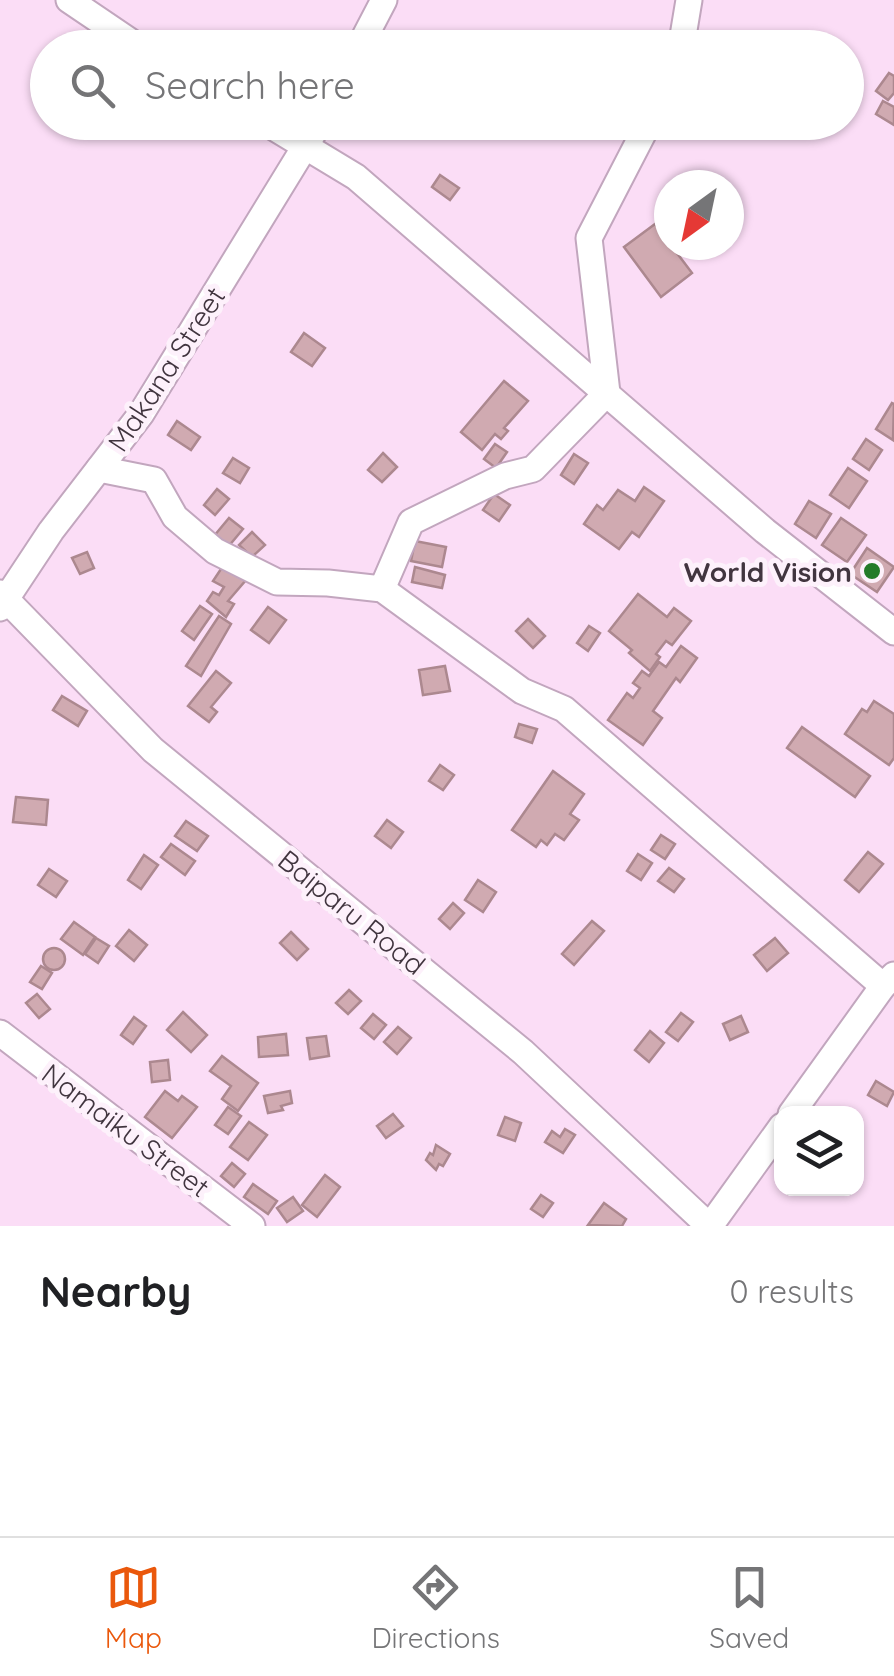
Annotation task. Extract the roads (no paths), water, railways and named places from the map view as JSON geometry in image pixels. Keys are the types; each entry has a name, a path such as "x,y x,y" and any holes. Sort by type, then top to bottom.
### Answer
{"street":[{"path":"69,0 113,30"},
{"path":"368,30 384,0"},
{"path":"683,30 689,0"},
{"path":"293,140 356,177 765,531 894,632"},
{"name":"Makana Street","path":"2,600 141,414 310,140"},
{"path":"607,393 589,238 640,140"},
{"path":"382,589 411,522 505,476 533,470 607,393"},
{"path":"99,469 154,480 175,517 215,551 276,582 382,589 522,690 564,708 888,980 797,1106"},
{"name":"Baiparu Road","path":"2,600 153,750 523,1052 710,1226"},
{"name":"Namaiku Street","path":"0,1033 252,1226"},
{"path":"710,1226 774,1137"}],"place":[{"name":"World Vision","path":"872,571"}]}
